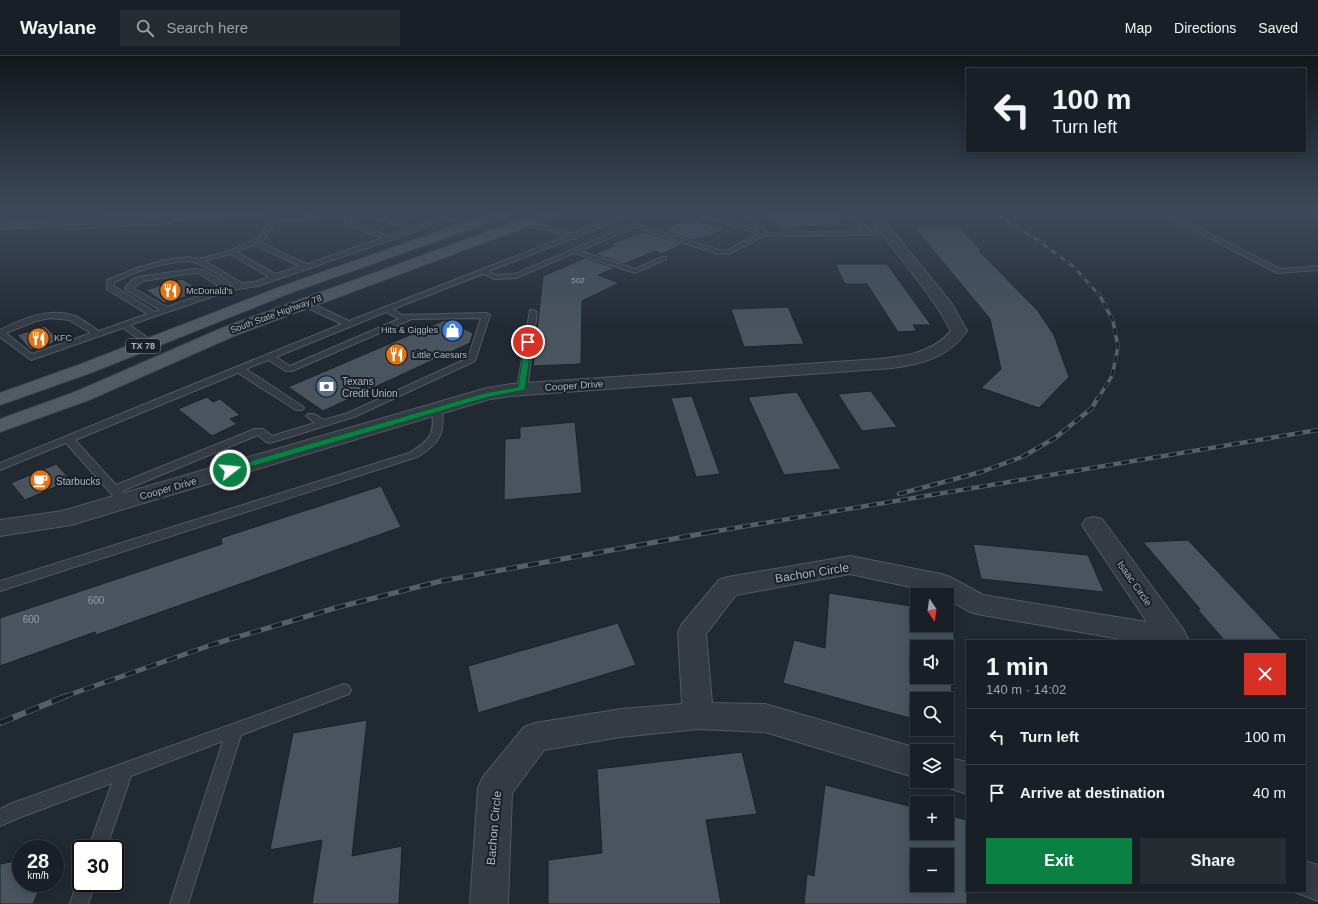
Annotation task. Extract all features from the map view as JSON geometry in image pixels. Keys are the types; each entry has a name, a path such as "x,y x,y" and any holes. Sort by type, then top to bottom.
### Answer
{"main road":[{"name":"South State Highway 78","path":"0,399 285,290 397,251"},
{"name":"South State Highway 78","path":"0,426 82,396 228,332 448,251"},
{"path":"285,290 304,303"}],"street":[{"name":"Cooper Drive","path":"0,528 63,519 120,496 365,430 488,394 522,388 866,365 914,360 940,350 953,341 959,331 946,307 894,251"},
{"name":"Isaac Circle","path":"1094,525 1174,639"},
{"name":"Bachon Circle","path":"698,716 692,632 728,587 850,565 941,584 977,604 1174,639"},
{"name":"Bachon Circle","path":"489,904 495,788 535,737 621,723 698,716 765,718 910,761"},
{"path":"954,774 966,778"},
{"path":"1306,879 1318,883"}],"lane":[{"path":"198,261 235,251"},
{"path":"272,251 306,266"},
{"path":"98,334 70,317 53,314 20,323 0,333 31,358 239,285 255,284 351,251"},
{"path":"0,467 349,324 536,251"},
{"path":"483,271 495,277 516,276 574,251 635,272 664,258"},
{"path":"713,251 718,252 732,251"},
{"path":"1239,251 1280,271 1318,268"},
{"path":"231,252 275,276"},
{"path":"153,314 110,287 110,282 119,276 172,260 189,259 198,261 239,285"},
{"path":"166,310 129,288 141,279 194,271 202,272 228,289"},
{"path":"265,280 285,290"},
{"path":"304,303 349,324"},
{"path":"68,439 120,496 259,431 270,440 352,415 472,358 486,315 400,317 387,309"},
{"path":"522,388 533,312"},
{"path":"269,357 288,369 413,316"},
{"path":"124,325 149,343"},
{"path":"239,369 299,408"},
{"path":"0,586 413,455 430,446 440,427 437,409"},
{"path":"352,415 365,430"},
{"path":"311,416 323,424"},
{"path":"0,818 16,810 344,690"},
{"path":"179,904 235,730"},
{"path":"100,840 124,771"},
{"path":"79,904 83,892"}],"building":[{"path":"603,251 669,251 662,254 655,251 624,264 594,254"},
{"path":"933,251 982,251 979,251 1038,311 1054,335 1069,377 1039,408 981,388 1001,369 990,319"},
{"path":"585,258 615,268 598,275 619,283 582,301 581,364 533,366 543,276"},
{"path":"835,264 887,264 931,325 913,325 917,331 898,332 867,284 845,284"},
{"name":"McDonald's","path":"182,279 201,290 197,291 199,293 164,303 146,290"},
{"path":"788,307 804,344 744,347 731,309"},
{"path":"445,320 473,333 470,343 323,411 288,387"},
{"name":"KFC","path":"45,326 60,341 31,350 17,335"},
{"path":"871,391 897,427 862,431 838,394"},
{"path":"797,392 841,469 784,475 748,397"},
{"path":"692,396 720,474 696,477 671,398"},
{"path":"207,397 213,402 220,399 240,415 230,419 237,424 212,436 178,409"},
{"path":"575,422 582,493 504,500 505,439 520,438 520,427"},
{"name":"Starbucks","path":"56,464 71,480 25,500 11,483"},
{"path":"381,486 401,527 96,635 95,632 0,666 0,618 222,544 221,538"},
{"path":"1188,540 1282,640 1224,640 1143,542"},
{"path":"973,544 1088,555 1104,592 981,579"},
{"path":"829,593 910,606 910,632 953,632 956,654 954,654 954,640 910,640 910,684 952,684 951,692 910,692 910,718 783,683 794,640 825,648"},
{"path":"618,623 636,665 478,713 468,666"},
{"path":"367,720 352,856 402,846 399,904 312,904 322,840 270,850 293,733"},
{"path":"742,752 757,814 706,820 721,904 548,904 548,860 602,853 597,769"},
{"path":"825,785 910,806 910,840 954,840 954,817 966,820 967,904 804,904 807,874 814,876"},
{"path":"12,862 12,892 38,892 33,904 0,904 0,864"}],"railway":[{"path":"1052,251 1074,267 1099,295"},
{"path":"1097,400 1112,376 1118,347 1113,321 1099,294"},
{"path":"899,494 981,472 1022,457 1055,438 1092,408 1097,399"},
{"path":"711,532 1318,430"},
{"path":"63,697 214,644 335,608 441,581 717,531"},
{"path":"0,723 66,696"}],"place":[{"name":"McDonald's","path":"171,291"},
{"name":"Hits & Giggles","path":"453,330"},
{"name":"KFC","path":"38,338"},
{"name":"Little Caesars","path":"397,355"},
{"name":"Texans Credit Union","path":"327,387"},
{"name":"Starbucks","path":"41,481"}],"route":[{"path":"230,470 488,394 522,388 528,342"}]}
